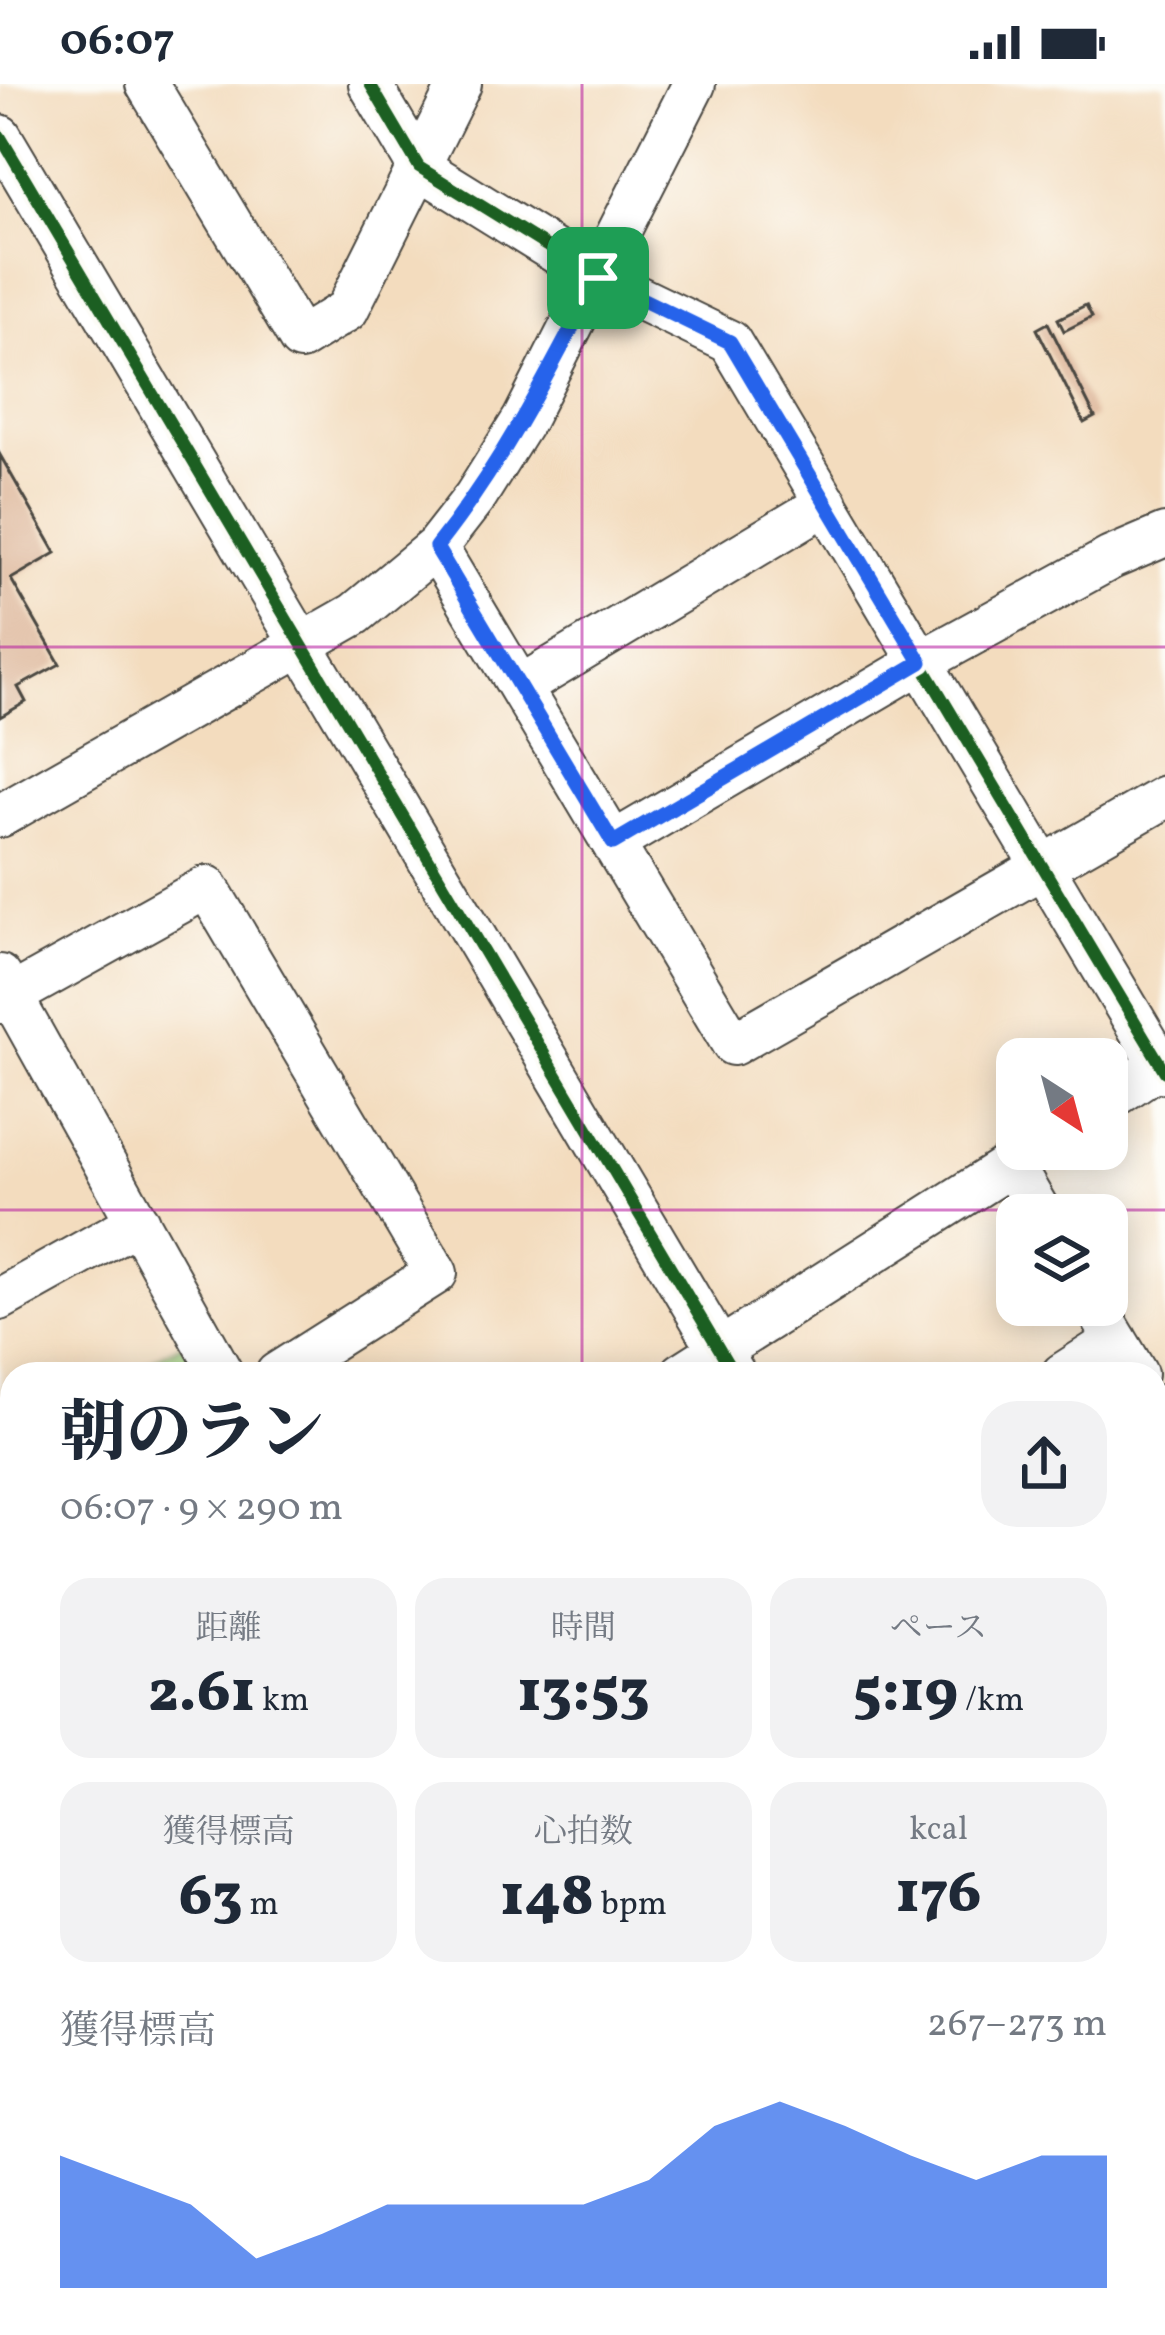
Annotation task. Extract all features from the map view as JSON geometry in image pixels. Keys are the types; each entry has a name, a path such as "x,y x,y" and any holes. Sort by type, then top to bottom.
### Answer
{"street":[{"path":"147,84 299,339 347,310 460,84"},
{"path":"370,84 418,167 598,278 730,342 1164,1066 1128,1088"},
{"path":"0,816 355,614 436,547 475,497 524,419 694,84"},
{"path":"0,136 727,1362 1005,1170"},
{"path":"520,687 827,502"},
{"path":"613,843 921,662 1111,557 1165,535"},
{"path":"436,547 734,1044 1165,797"},
{"path":"215,1362 4,991 207,887 436,1273 296,1362"},
{"path":"0,1299 138,1222"},
{"path":"1081,1362 1115,1340"}],"green space":[{"path":"200,1334 220,1362 150,1362"}],"building":[{"path":"1086,305 1092,317 1064,331 1058,319"},
{"path":"1048,323 1095,417 1084,423 1037,329"},
{"path":"0,455 56,553 11,579 60,664 18,687 26,702 0,717"}],"cycle path":[{"path":"370,84 419,167 598,278 730,342 1165,1072"},
{"path":"0,136 727,1362"}],"route":[{"path":"598,278 730,342 921,662 613,843 436,547 475,497 524,419 598,278"}]}
